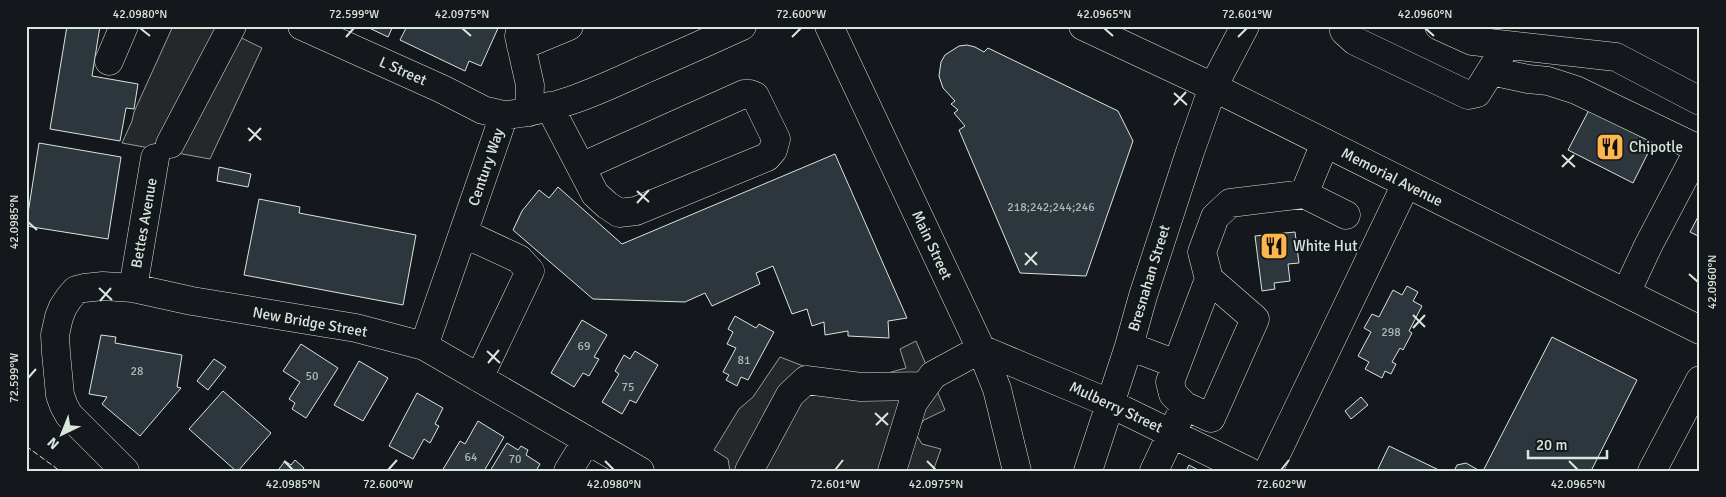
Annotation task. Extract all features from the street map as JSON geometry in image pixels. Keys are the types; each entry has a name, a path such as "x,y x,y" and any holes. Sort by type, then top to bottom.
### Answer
{"street":[{"path":"110,61 124,26"},
{"name":"Bettes Avenue","path":"133,288 162,151 232,26"},
{"name":"L Street","path":"302,26 442,89 483,110 527,111"},
{"path":"521,36 569,26"},
{"path":"581,167 744,94 755,96 776,139 773,150 767,157 636,211 619,213 595,194 581,167 527,111 610,85 742,26"},
{"name":"Main Street","path":"829,26 981,349 997,389 1018,471"},
{"name":"Memorial Avenue","path":"1083,26 1213,87 1700,330"},
{"name":"Bresnahan Street","path":"1088,471 1162,237 1213,87 1245,26"},
{"path":"1346,26 1344,31 1355,41 1468,95 1477,94 1508,44"},
{"path":"1439,26 1472,42 1508,44 1616,57 1700,101"},
{"name":"Century Way","path":"424,346 463,233 527,111 530,85 521,36"},
{"path":"1548,81 1552,49"},
{"path":"1491,71 1548,81 1576,90 1699,148 1626,293"},
{"path":"1304,194 1325,143"},
{"path":"1268,471 1406,184"},
{"path":"1209,279 1170,382 1173,394 1185,406 1211,418 1256,319 1209,279 1202,252 1215,217 1230,203 1304,194 1346,215"},
{"path":"463,233 519,259 530,271 479,378"},
{"path":"1162,237 1202,252"},
{"name":"New Bridge Street","path":"125,471 77,424 66,411 60,395 56,353 59,317 69,298 76,290 84,288 103,286 133,288 192,302 356,328 424,346 640,471"},
{"path":"1129,346 1176,364"},
{"path":"892,471 913,403 933,375 981,349"},
{"name":"Mulberry Street","path":"981,349 1109,403 1248,471"},
{"path":"749,471 790,394 806,380 861,387 925,386"},
{"path":"1652,471 1700,380"},
{"path":"1154,471 1185,406"},
{"path":"568,471 588,440"}],"shaded area":[{"path":"173,26 217,26 262,48 210,159 122,143"},
{"path":"916,341 945,410 924,420 918,428 917,436 922,444 941,449 933,471 730,471 728,459 714,450 739,409 753,397 780,357 837,379 884,374 906,368 900,349"}],"building":[{"path":"67,26 100,26 92,76 138,84 134,109 126,108 120,141 50,129"},
{"path":"365,26 393,26 388,37"},
{"path":"407,26 499,26 481,66 469,61 465,71 400,40"},
{"path":"967,45 984,52 988,48 1118,111 1133,141 1086,276 1020,273 959,130 965,126 954,113 958,110 951,104 955,101 943,88 939,76 941,62 945,55 959,46"},
{"path":"1589,110 1653,143 1633,183 1568,150"},
{"path":"39,143 121,157 108,239 26,226"},
{"path":"835,154 907,318 888,321 889,338 848,336 848,331 825,335 824,322 812,326 807,309 792,314 773,266 756,273 760,284 712,306 705,293 685,302 593,299 513,230 522,211 539,190 549,198 558,187 622,244"},
{"path":"219,167 251,174 248,187 217,181"},
{"path":"259,199 300,207 299,213 416,235 403,305 244,275"},
{"path":"1700,213 1700,237 1690,232"},
{"path":"1295,232 1299,263 1288,264 1290,281 1274,283 1275,289 1262,291 1255,236"},
{"path":"1407,286 1418,292 1413,301 1422,306 1409,331 1412,333 1403,350 1400,348 1392,362 1396,364 1391,374 1385,371 1382,378 1365,369 1369,362 1358,356 1371,332 1364,328 1372,314 1379,317 1393,290 1402,295"},
{"path":"735,316 756,328 759,324 774,332 748,380 741,377 737,386 726,380 729,375 723,372 736,348 727,344 733,332 728,329"},
{"path":"582,320 607,335 594,357 599,359 589,376 583,373 574,387 551,373"},
{"path":"101,335 116,337 115,343 182,355 177,387 181,388 140,436 102,404 107,397 89,394"},
{"path":"1552,337 1637,380 1591,471 1483,471"},
{"path":"301,344 338,368 306,418 292,409 295,403 289,399 300,382 283,371"},
{"path":"635,351 658,365 636,403 630,400 622,414 602,402 619,374 615,371 624,355 630,359"},
{"path":"214,359 226,367 208,390 197,381"},
{"path":"359,361 388,378 363,421 334,405"},
{"path":"223,391 271,433 238,471 189,429"},
{"path":"417,393 443,408 435,424 439,426 430,443 424,439 413,459 389,446"},
{"path":"1361,397 1368,405 1351,419 1345,411"},
{"path":"478,421 504,437 484,471 442,471 460,441 465,444"},
{"path":"507,443 518,450 521,446 528,450 526,455 540,464 536,471 490,471"},
{"path":"1389,446 1441,471 1377,471"},
{"path":"295,460 304,468 302,471 281,471 279,469 285,461 291,465"},
{"path":"1466,463 1480,471 1454,471 1457,465"},
{"path":"1189,465 1200,471 1186,471"}],"fence":[{"path":"26,304 28,269"},
{"path":"26,446 60,471"}],"place":[{"name":"Chipotle","path":"1610,147"},
{"name":"White Hut","path":"1274,246"}]}
